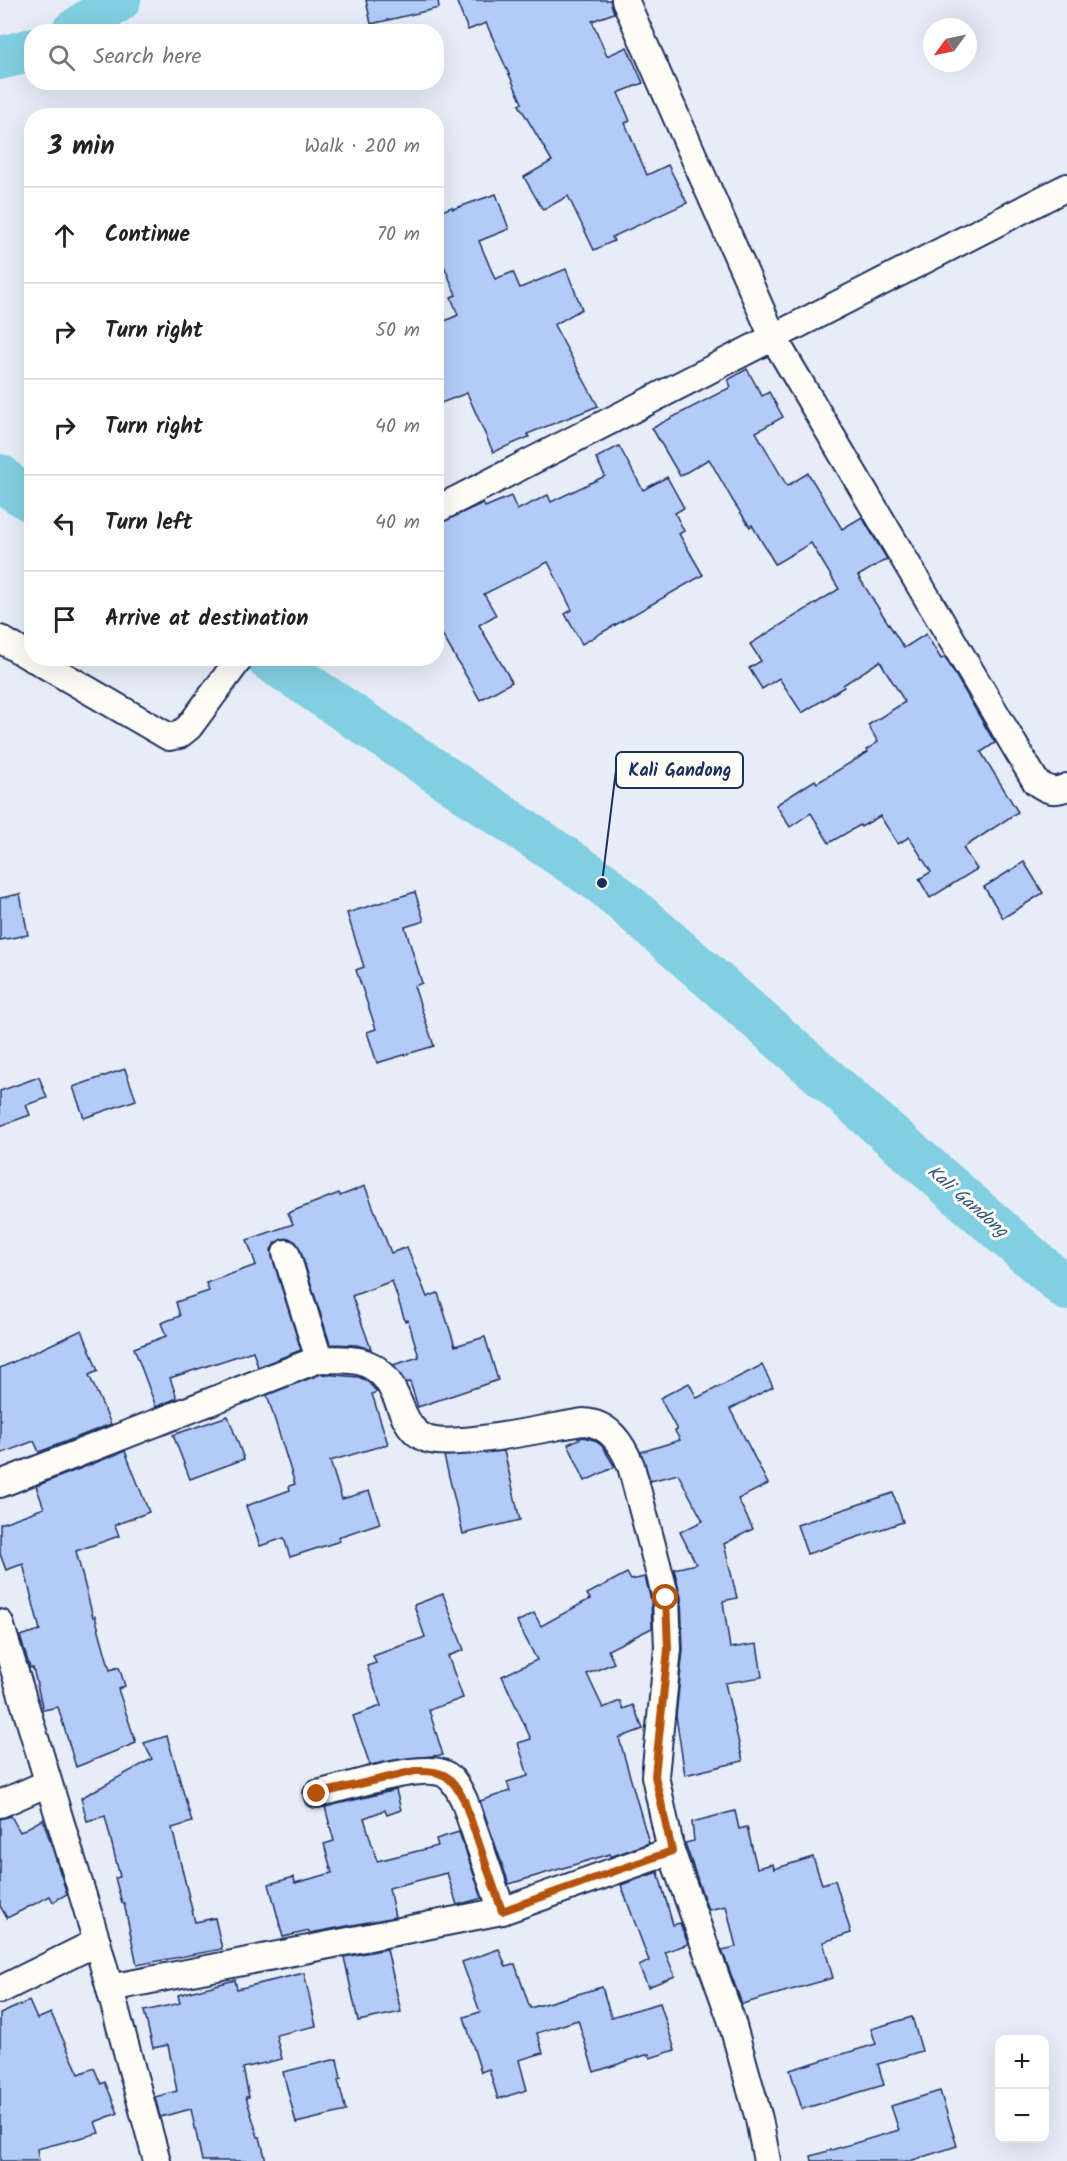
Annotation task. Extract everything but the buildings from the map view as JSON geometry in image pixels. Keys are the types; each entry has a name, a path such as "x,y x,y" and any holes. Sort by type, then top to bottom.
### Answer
{"street":[{"path":"625,0 773,337 1036,782 1047,790 1058,792 1067,787"},
{"path":"444,506 1067,187"},
{"path":"0,639 24,653"},
{"path":"46,666 169,737 185,731 234,666"},
{"path":"286,1253 319,1359"},
{"path":"0,1484 319,1359 362,1362 376,1368 387,1378 412,1428 425,1438 439,1442 467,1440 583,1422 594,1422 610,1433 622,1446 631,1467 666,1598 668,1649 655,1776 672,1851 731,2019 759,2119 767,2161"},
{"path":"0,1623 97,1942 157,2161"},
{"path":"317,1794 415,1771 445,1774 456,1784 464,1800 502,1911"},
{"path":"0,1804 48,1783"},
{"path":"110,1988 502,1911 672,1851"},
{"path":"0,1990 97,1942"}],"waterway":[{"name":"Kali Gandong","path":"84,24 119,0"},
{"name":"Kali Gandong","path":"0,58 24,52"},
{"name":"Kali Gandong","path":"0,476 24,496"},
{"name":"Kali Gandong","path":"279,666 602,883 1067,1289"}],"place":[{"name":"Kali Gandong","path":"602,883"}],"route":[{"path":"317,1794 415,1771 445,1774 456,1784 464,1800 502,1911 672,1851 655,1776 668,1649 666,1598"}]}
